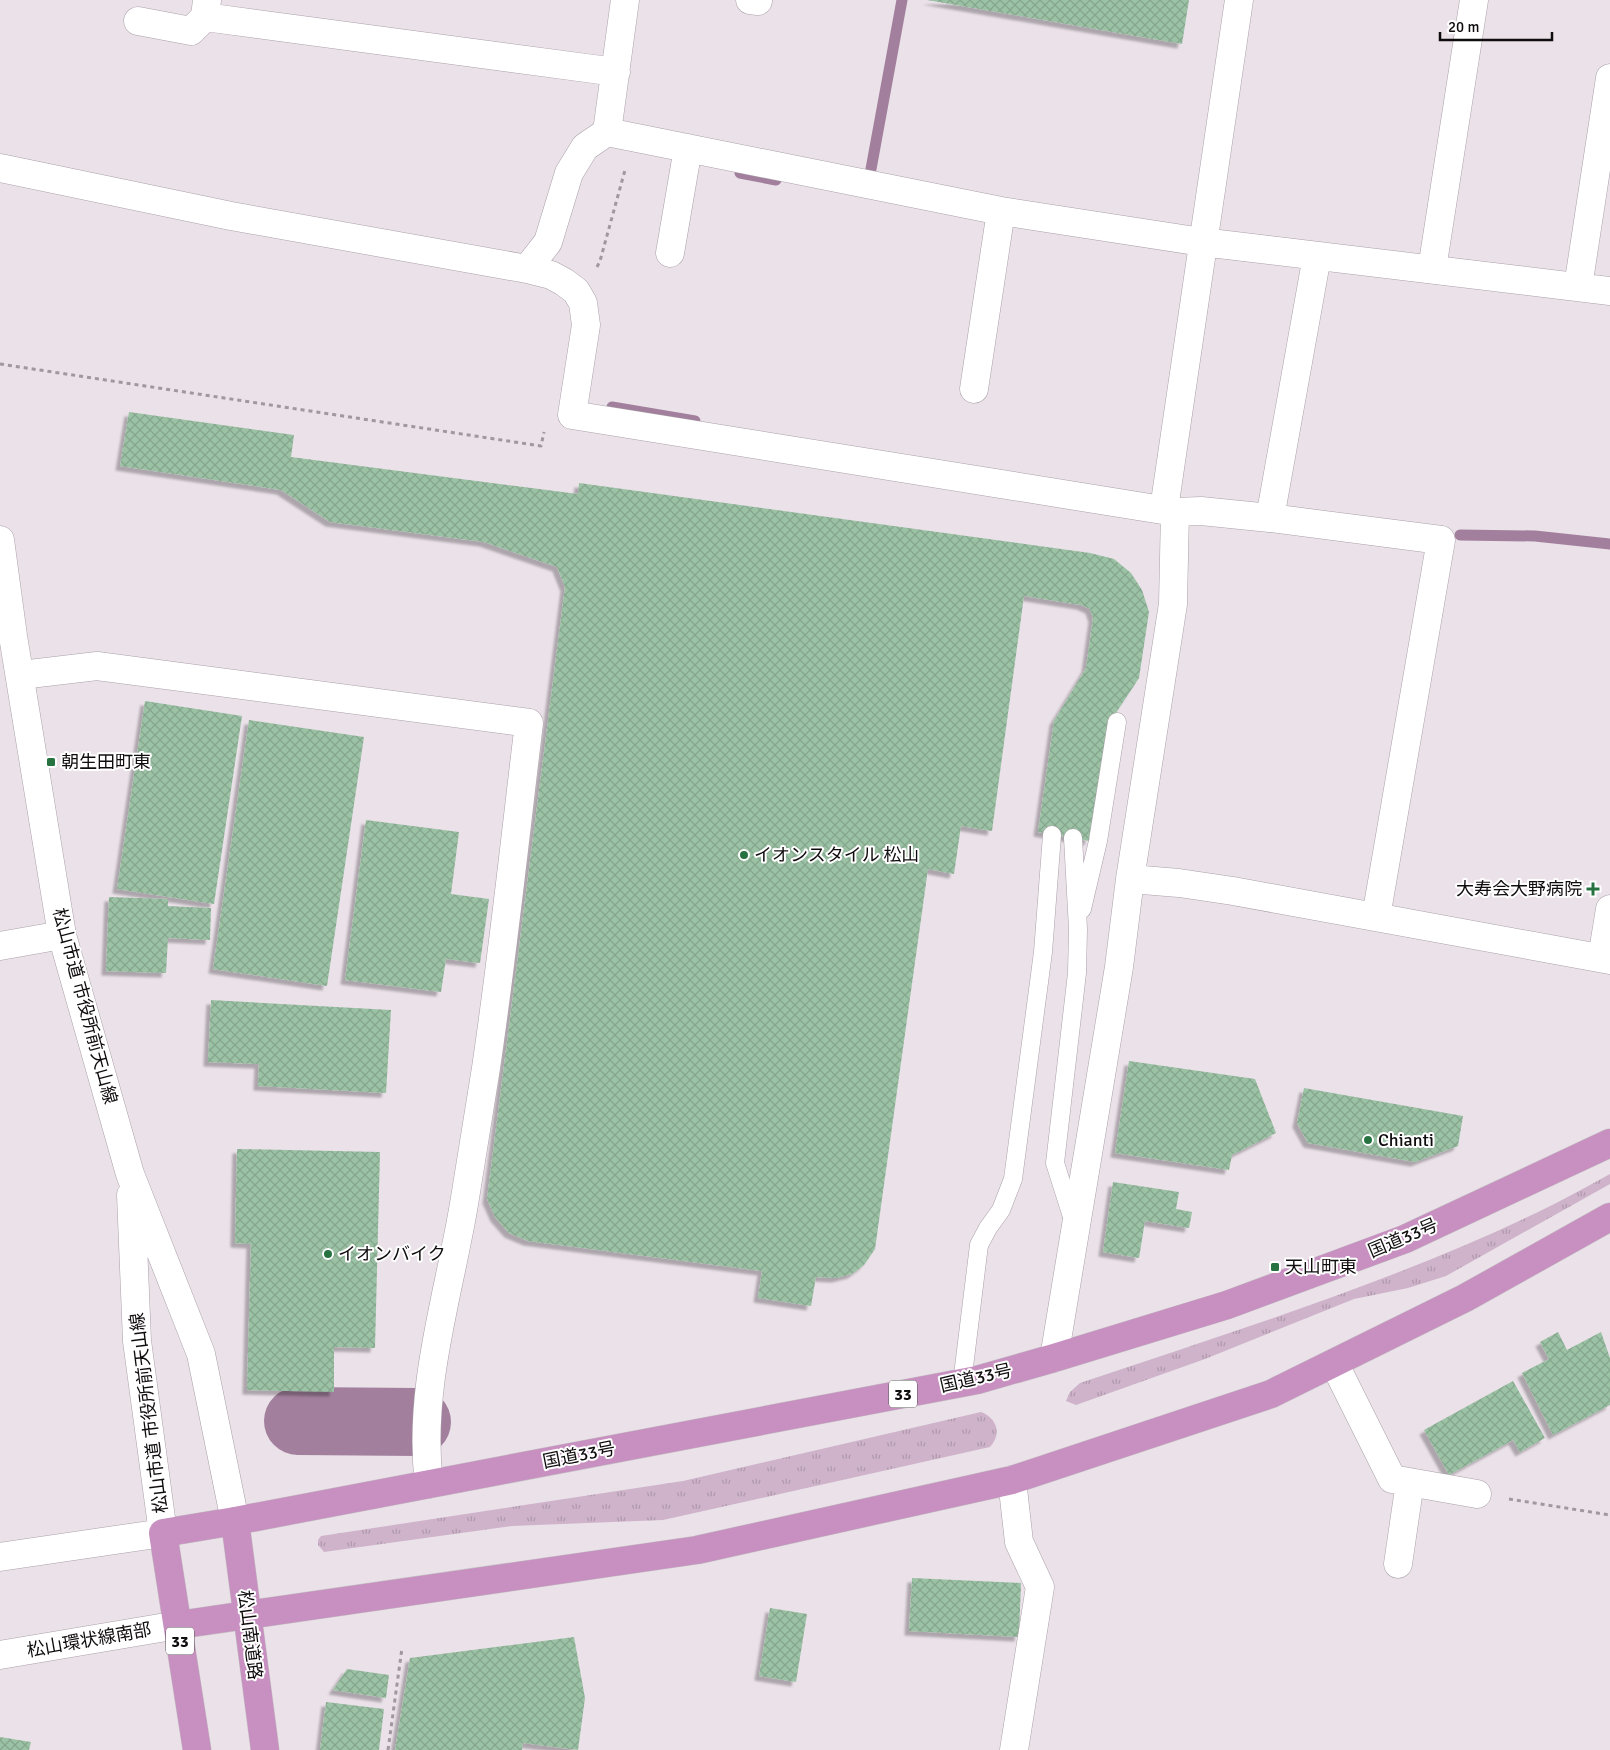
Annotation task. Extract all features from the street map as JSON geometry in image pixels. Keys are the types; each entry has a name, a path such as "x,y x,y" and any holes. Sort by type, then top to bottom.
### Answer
{"highway":[{"name":"国道33号","path":"163,1533 962,1383 1054,1358 1227,1305 1405,1239 1610,1143"},
{"name":"33","path":"178,1625 697,1550 1012,1480 1271,1394 1465,1298 1610,1217"},
{"name":"松山南道路","path":"235,1521 265,1750"},
{"name":"33","path":"163,1533 197,1750"}],"street":[{"path":"607,132 625,0"},
{"path":"1054,1358 1119,967 1130,879 1173,604 1169,511 1202,242 1239,0"},
{"path":"1432,269 1474,0"},
{"path":"138,21 191,31 206,8 616,72"},
{"path":"1578,287 1610,78"},
{"path":"527,269 548,242 569,172 585,147 607,132 1001,211 1202,242 1610,291"},
{"path":"670,253 688,148"},
{"path":"0,168 231,216 527,269 551,275 576,291 583,303 586,324 572,415 1169,511 1201,511 1270,518 1441,540 1376,917"},
{"path":"974,388 1001,211"},
{"path":"1270,518 1317,256"},
{"name":"松山市道 市役所前天山線","path":"0,540 7,635 21,675 62,935 130,1174 201,1354 235,1521"},
{"path":"21,675 96,666 529,723 486,1066 462,1216 429,1393 426,1459 429,1484"},
{"path":"1130,879 1179,883 1233,891 1606,959 1610,909"},
{"path":"0,946 62,935"},
{"name":"松山市道 市役所前天山線","path":"130,1174 137,1341 163,1533"},
{"path":"1334,1363 1392,1479 1477,1494"},
{"path":"1012,1480 1020,1542 1040,1588 1014,1750"},
{"path":"1398,1564 1410,1482"},
{"path":"0,1558 163,1533"},
{"name":"松山環状線南部","path":"0,1655 178,1625"}],"lane":[{"path":"1078,929 1098,841 1116,722"},
{"path":"962,1383 979,1245 1001,1210 1012,1179 1043,952 1052,835"},
{"path":"1073,838 1078,929 1077,973 1055,1163 1076,1228"}],"path":[{"path":"576,291 592,277 600,261 626,170 642,138"},
{"path":"0,364 541,446 544,430"},
{"path":"1477,1494 1610,1515"},
{"path":"388,1750 402,1648"}],"green space":[{"path":"1610,1174 1610,1184 1446,1276 1408,1288 1354,1299 1205,1359 1076,1405 1066,1401 1070,1392 1080,1383 1311,1305 1425,1262 1536,1213"},
{"path":"981,1412 991,1418 996,1427 996,1437 990,1447 663,1520 512,1526 324,1552 318,1545 318,1540 321,1536 683,1481"}],"building":[{"path":"927,0 1189,0 1182,44"},
{"name":"イオンスタイル 松山","path":"129,412 294,435 291,457 578,494 579,483 1090,553 1114,559 1131,573 1142,590 1149,612 1139,678 1108,725 1089,841 1038,832 1054,721 1086,668 1093,618 1090,609 1081,605 1024,596 992,831 961,826 954,874 928,869 875,1249 864,1265 852,1274 836,1278 816,1277 811,1306 758,1298 762,1271 528,1241 509,1233 495,1217 487,1199 565,587 557,567 484,542 330,522 281,490 120,466"},
{"path":"145,701 242,716 214,904 117,889"},
{"path":"249,720 364,737 327,986 213,969"},
{"path":"366,820 459,832 451,894 489,899 480,963 446,959 441,992 345,980"},
{"path":"109,897 168,899 168,906 211,908 210,940 168,938 166,973 106,971"},
{"path":"211,1000 391,1010 386,1093 258,1086 259,1064 208,1062"},
{"path":"1129,1061 1255,1079 1276,1133 1232,1155 1229,1170 1115,1153"},
{"path":"1304,1088 1463,1116 1458,1146 1415,1162 1308,1143 1297,1123"},
{"path":"237,1149 380,1152 375,1348 334,1347 334,1392 247,1390 251,1244 235,1243"},
{"path":"1113,1182 1179,1192 1176,1209 1192,1212 1189,1228 1145,1221 1139,1258 1103,1252"},
{"path":"1558,1332 1567,1350 1601,1332 1610,1358 1610,1405 1553,1435 1522,1373 1549,1359 1540,1342"},
{"path":"1513,1381 1545,1438 1520,1452 1513,1440 1449,1475 1424,1430"},
{"path":"912,1578 1021,1583 1019,1637 909,1631"},
{"path":"770,1608 807,1614 796,1682 759,1676"},
{"path":"574,1637 585,1698 578,1750 523,1743 522,1750 395,1750 410,1658"},
{"path":"347,1669 389,1675 386,1698 333,1690"},
{"path":"326,1702 384,1709 379,1750 320,1750"},
{"path":"0,1737 31,1742 29,1750 0,1750"}],"waterway":[{"path":"871,169 902,0"},
{"path":"740,173 776,180"},
{"path":"612,407 695,421"},
{"path":"1460,535 1535,536 1610,544"},
{"path":"298,1421 417,1422"}],"place":[{"name":"朝生田町東","path":"51,762"},
{"name":"イオンスタイル 松山","path":"744,855"},
{"name":"大寿会大野病院","path":"1593,889"},
{"name":"Chianti","path":"1368,1140"},
{"name":"イオンバイク","path":"328,1254"},
{"name":"天山町東","path":"1275,1267"}]}
